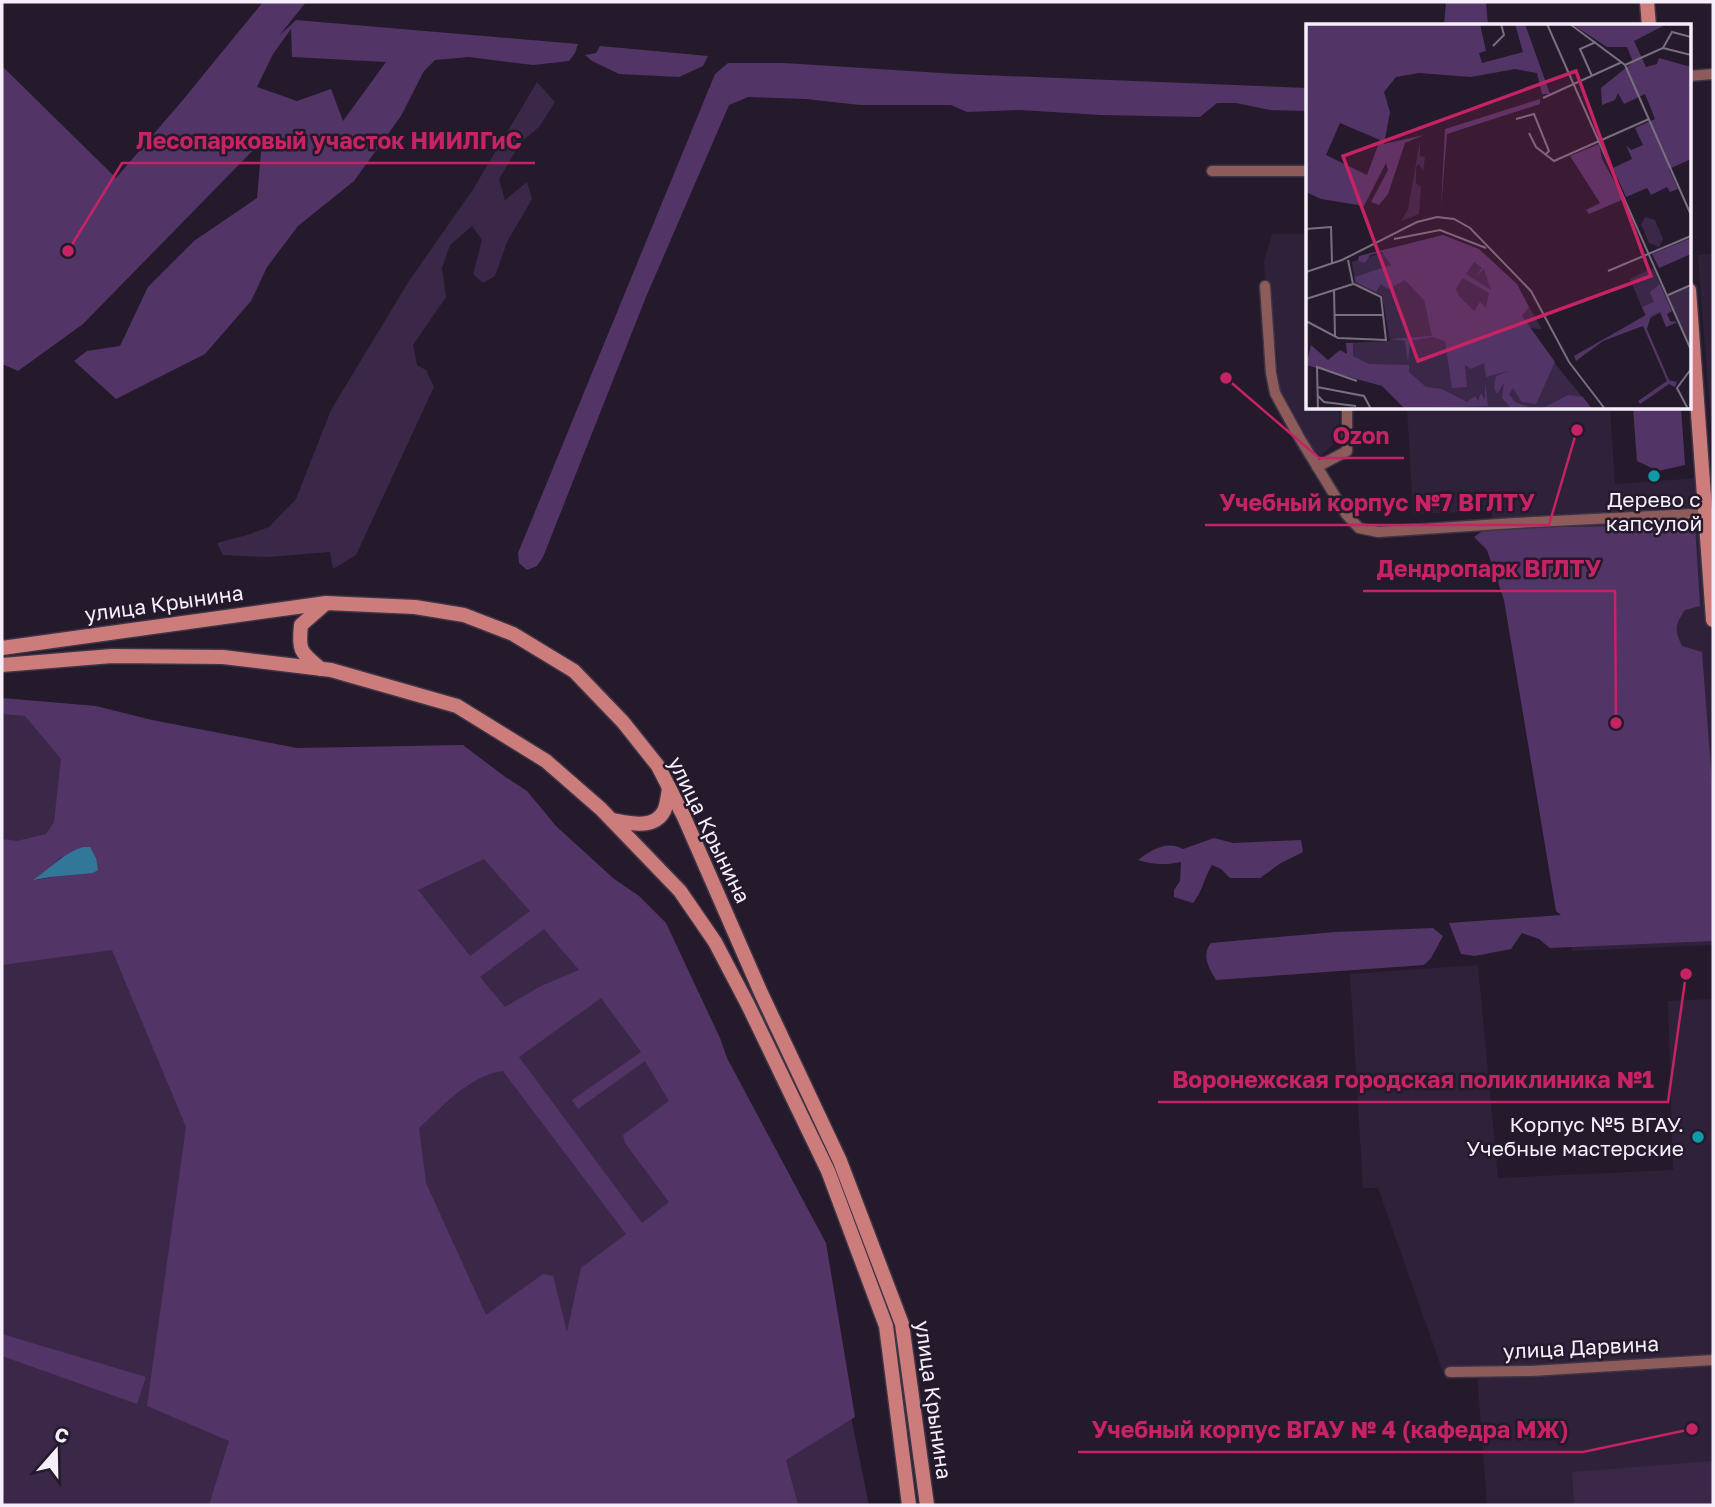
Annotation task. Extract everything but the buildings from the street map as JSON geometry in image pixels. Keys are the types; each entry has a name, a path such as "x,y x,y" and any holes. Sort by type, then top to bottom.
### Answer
{"main road":[{"path":"1647,2 1649,24"},
{"path":"1690,300 1710,514 1713,620"},
{"path":"322,669 306,656 299,644 301,625 326,604"},
{"name":"улица Крынина","path":"2,648 326,604 415,607 464,615 513,634 574,671 623,722 658,765 840,1161 902,1324 927,1505"},
{"name":"улица Крынина","path":"2,664 112,656 223,657 331,670 457,706 546,761 612,820 680,891 715,942 828,1171 886,1326 909,1505"},
{"path":"612,820 639,824 654,821 665,810 669,788"}],"street":[{"path":"1690,76 1713,75"},
{"path":"1212,171 1306,172"},
{"path":"1265,286 1271,373 1275,393 1346,514 1359,528 1378,532 1710,514"},
{"path":"1317,467 1347,451 1347,410"},
{"name":"улица Дарвина","path":"1450,1372 1531,1371 1713,1360"}],"shaded area":[{"path":"263,2 306,2 279,36 296,20 578,44 569,61 533,65 469,57 435,60 424,71 401,116 354,181 298,226 267,267 251,301 205,354 116,399 74,361 87,351 120,346 148,287 194,241 257,198 262,141 83,324 18,371 2,364 2,66 116,178","holes":["291,29 292,57 386,62 343,121 331,89 297,101 257,87 273,54"]},
{"path":"1446,2 1486,2 1488,24 1444,24"},
{"path":"600,46 708,56 703,66 679,77 619,74 585,55 596,53"},
{"path":"728,63 784,63 957,74 1306,88 1306,111 1270,110 1236,103 1217,103 1200,117 1020,110 967,112 951,105 860,105 806,99 748,97 729,105 646,297 543,557 537,566 527,570 519,563 518,553 715,74"},
{"path":"537,82 555,102 539,127 521,142 499,179 505,200 527,182 532,199 507,242 495,276 483,283 473,274 482,240 472,226 450,245 442,268 446,297 413,345 417,365 426,370 434,387 356,555 333,569 330,552 267,557 223,555 217,543 269,527 296,499 331,410 409,281 472,191"},
{"path":"1272,234 1306,234 1306,410 1339,410 1339,439 1319,458 1306,442 1279,393 1277,353 1273,337 1272,287 1265,277 1264,261"},
{"path":"1713,254 1713,450 1698,255"},
{"path":"1407,410 1610,410 1615,484 1713,477 1713,945 1572,951 1491,511 1413,514"},
{"path":"1633,410 1681,410 1685,465 1658,471 1637,461"},
{"path":"1695,525 1700,606 1685,610 1677,631 1682,646 1702,652 1713,795 1713,941 1550,948 1539,939 1522,933 1511,949 1475,956 1461,954 1449,923 1561,915 1556,911 1504,600 1487,550 1474,537 1487,528"},
{"path":"2,698 96,706 152,720 297,748 463,745 527,791 556,826 613,878 639,896 666,923 727,1058 826,1243 855,1417 786,1460 798,1505 209,1505 229,1441 147,1406 186,1127 112,950 2,965 2,839 17,841 46,834 54,822 61,759 25,716 2,714","holes":["95,855 97,870 36,880 61,857","484,859 530,911 470,956 418,890","544,929 579,970 541,986 505,1007 480,977","601,998 641,1052 572,1100 578,1109 645,1061 669,1101 623,1135 625,1143 669,1202 642,1223 519,1057","503,1071 626,1234 581,1268 567,1332 553,1276 543,1274 486,1315 426,1183 419,1128 479,1078"]},
{"path":"2,705 318,753 459,748 845,1388 869,1505 2,1505"},
{"path":"1214,838 1233,843 1301,840 1303,852 1260,878 1230,878 1212,865 1193,903 1174,897 1174,890 1180,881 1181,862 1160,864 1138,860 1159,847 1177,846 1183,849"},
{"path":"1433,928 1443,936 1424,965 1216,980 1206,957 1211,943 1335,932"},
{"path":"1478,965 1498,1178 1673,1170 1668,1001 1713,999 1713,1505 1487,1505 1477,1374 1444,1375 1378,1188 1363,1188 1350,974"},
{"path":"2,1334 146,1377 137,1404 2,1356"},
{"path":"1713,1461 1713,1505 1574,1505 1572,1472"}],"water":[{"path":"83,847 90,847 98,870 93,873 33,880 63,857"}],"place":[{"name":"Лесопарковый участок НИИЛГиС","path":"68,251"},
{"name":"Ozon","path":"1226,378"},
{"name":"Учебный корпус №7 ВГЛТУ","path":"1577,430"},
{"name":"Дерево с капсулой","path":"1654,476"},
{"name":"Дендропарк ВГЛТУ","path":"1616,723"},
{"name":"Воронежская городская поликлиника №1","path":"1686,974"},
{"name":"Корпус №5 ВГАУ. Учебные мастерские","path":"1698,1137"},
{"name":"Учебный корпус ВГАУ № 4 (кафедра МЖ)","path":"1692,1429"}]}
